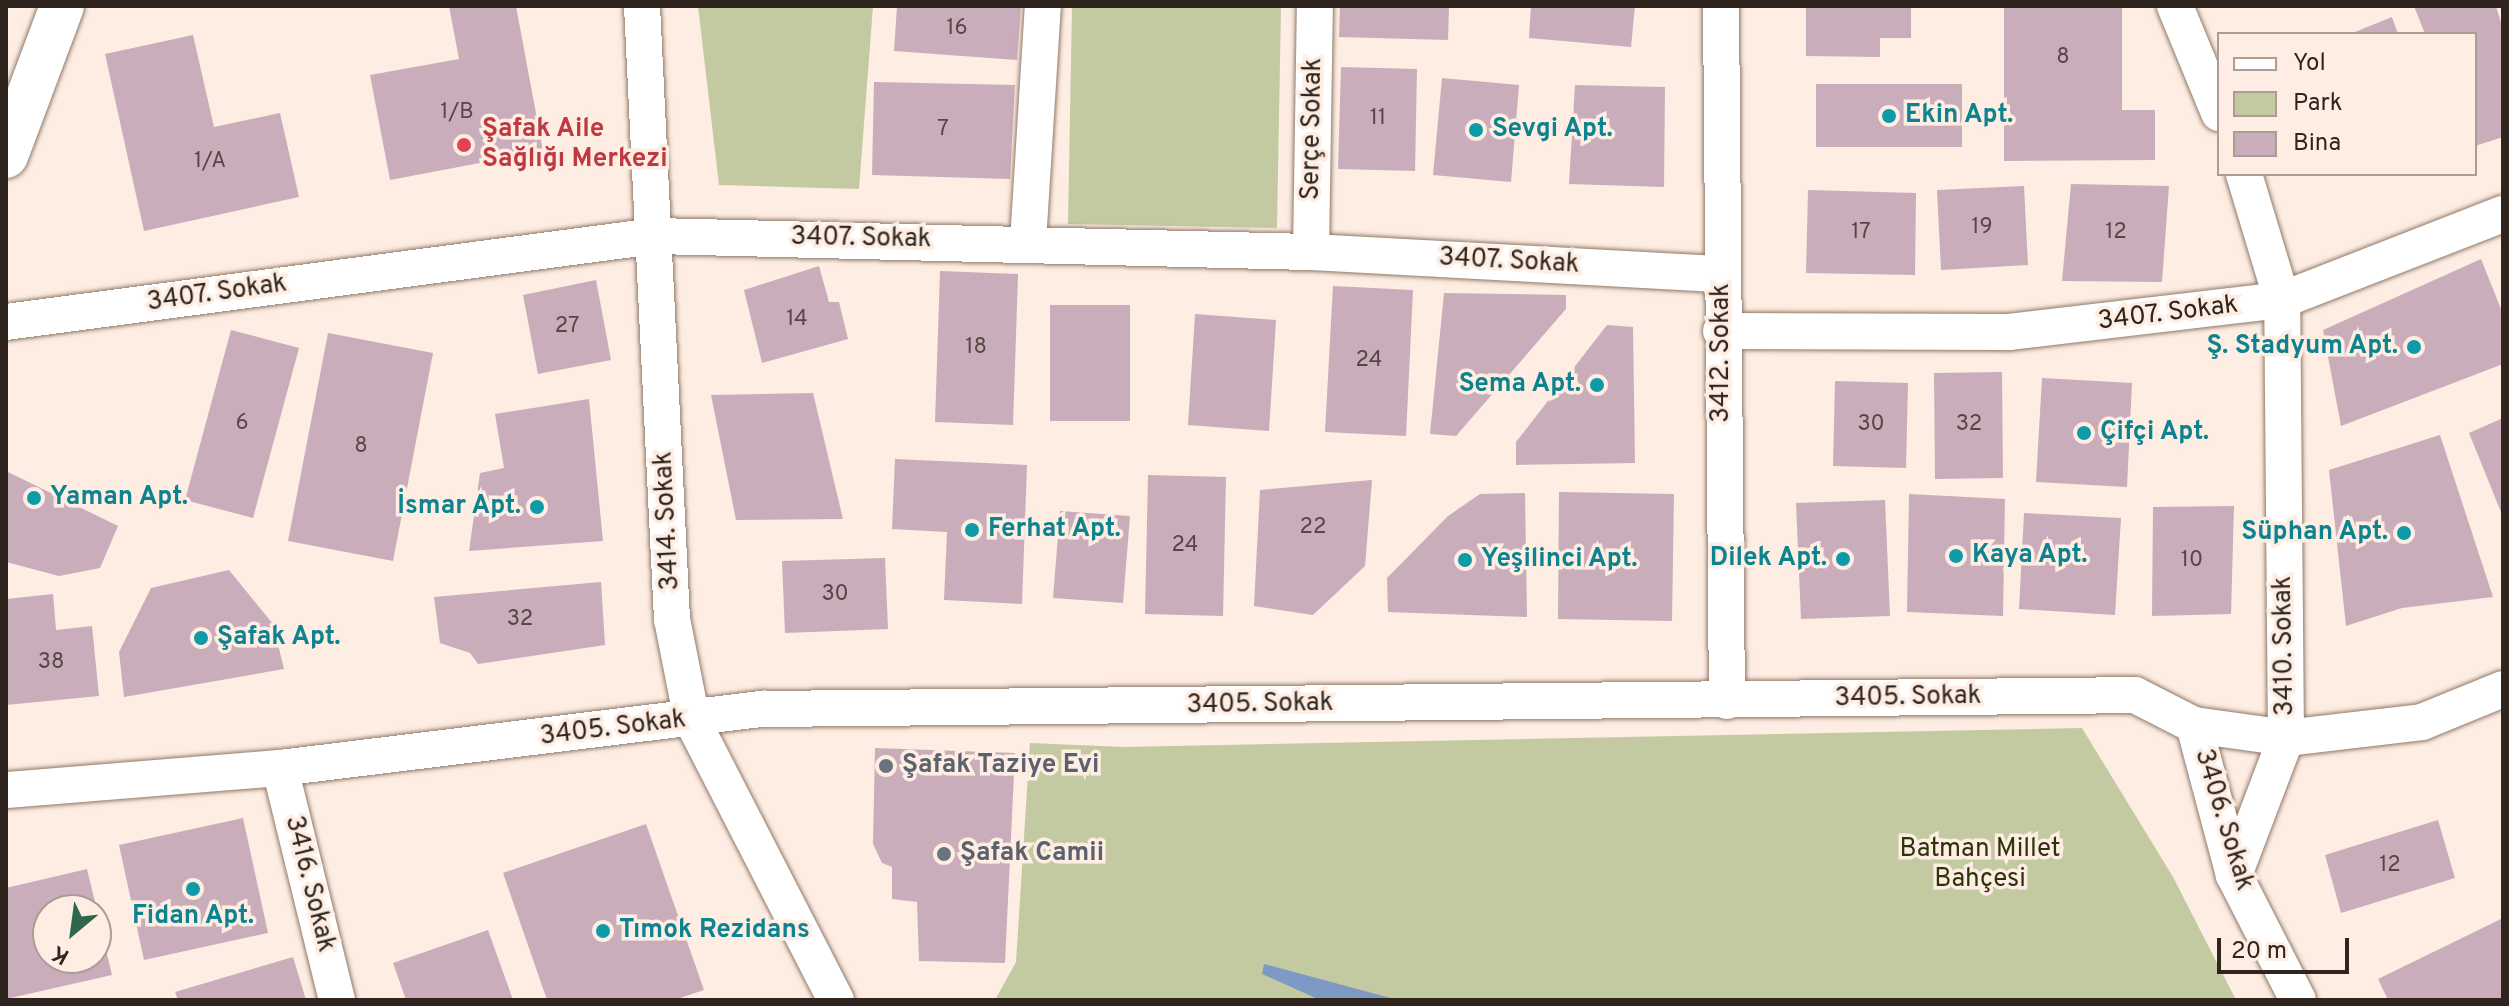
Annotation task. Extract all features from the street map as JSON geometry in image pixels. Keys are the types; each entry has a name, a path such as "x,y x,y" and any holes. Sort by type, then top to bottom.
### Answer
{"main road":[{"path":"6,156 62,6"}],"street":[{"name":"3414. Sokak","path":"642,6 672,619 692,720 836,1000"},
{"path":"1028,242 1043,6"},
{"name":"Serçe Sokak","path":"1311,252 1315,6"},
{"name":"3412. Sokak","path":"1721,6 1721,331 1727,701"},
{"path":"2175,6 2217,108"},
{"name":"3410. Sokak","path":"2234,875 2286,738 2282,300 2245,176"},
{"name":"3407. Sokak","path":"1721,331 2009,332 2282,300 2503,214"},
{"name":"3407. Sokak","path":"6,322 655,236 1028,242 1311,252 1722,274"},
{"name":"3405. Sokak","path":"6,790 280,768 763,709 2135,695 2194,725 2286,738 2422,722 2503,689"},
{"name":"3406. Sokak","path":"2194,725 2234,875 2298,1000"},
{"name":"3416. Sokak","path":"280,768 337,1000"}],"green space":[{"path":"698,6 873,6 859,189 719,185"},
{"path":"1072,6 1281,6 1277,228 1068,224"},
{"name":"Batman Millet Bahçesi","path":"2082,728 2173,877 2236,1000 995,1000 1016,962 1030,743 1124,747"}],"water":[{"path":"1264,964 1398,1000 1320,1000 1262,974"}],"building":[{"path":"449,6 516,6 543,151 390,180 370,75 459,59"},
{"path":"897,6 1021,6 1017,60 894,51"},
{"path":"1340,6 1449,6 1448,40 1339,37"},
{"path":"1531,6 1635,6 1631,47 1529,38"},
{"path":"1806,6 1911,6 1911,38 1880,38 1880,57 1806,56"},
{"path":"2004,6 2122,6 2122,110 2155,110 2155,160 2004,161"},
{"path":"2414,6 2496,6 2503,29 2503,137 2477,145 2477,32 2424,32"},
{"path":"2392,17 2397,32 2355,32"},
{"path":"193,35 214,127 280,113 299,197 144,231 105,54"},
{"path":"1341,67 1417,69 1415,171 1338,169"},
{"name":"Sevgi Apt.","path":"1442,78 1519,85 1511,182 1433,175"},
{"path":"874,82 1015,85 1010,179 872,175"},
{"name":"Ekin Apt.","path":"1816,84 1962,84 1962,147 1816,147"},
{"path":"1575,85 1665,87 1664,187 1569,184"},
{"path":"2071,184 2169,186 2162,282 2062,281"},
{"path":"2024,186 2028,265 1941,270 1937,190"},
{"path":"1808,190 1916,193 1915,275 1806,273"},
{"name":"Ş. Stadyum Apt.","path":"2481,259 2503,314 2503,364 2341,426 2323,330"},
{"path":"819,266 829,302 839,302 848,339 762,363 744,290"},
{"path":"940,271 1018,274 1013,425 935,422"},
{"path":"596,280 611,360 538,374 523,295"},
{"path":"1333,286 1413,290 1406,436 1325,432"},
{"path":"1444,293 1566,295 1566,309 1456,436 1430,434"},
{"path":"1050,305 1130,305 1130,421 1050,421"},
{"path":"1195,314 1276,320 1269,431 1188,425"},
{"name":"Sema Apt.","path":"1607,325 1633,327 1635,463 1516,465 1516,442"},
{"path":"231,330 299,348 253,518 185,500"},
{"path":"328,333 433,353 393,561 288,541"},
{"path":"2002,372 2003,478 1935,479 1934,373"},
{"name":"Çifçi Apt.","path":"2042,378 2132,383 2127,487 2036,482"},
{"path":"1835,381 1908,383 1906,468 1833,466"},
{"path":"813,393 843,519 736,520 711,395"},
{"name":"İsmar Apt.","path":"589,399 603,541 469,551 480,473 504,468 495,414"},
{"path":"2503,418 2503,517 2469,433"},
{"name":"Süphan Apt.","path":"2440,435 2493,597 2402,608 2346,626 2329,470"},
{"name":"Ferhat Apt.","path":"895,459 1027,465 1022,604 944,600 947,532 892,529"},
{"name":"Yaman Apt.","path":"6,471 118,526 100,568 59,576 6,562"},
{"path":"1148,475 1226,477 1223,616 1145,614"},
{"path":"1372,480 1365,566 1313,615 1254,606 1260,490"},
{"path":"1559,492 1674,494 1672,621 1558,619"},
{"name":"Yeşilinci Apt.","path":"1525,493 1527,617 1388,612 1387,578 1448,516 1480,494"},
{"name":"Kaya Apt.","path":"1909,494 2005,499 2003,616 1907,612"},
{"name":"Dilek Apt.","path":"1885,500 1890,616 1801,619 1796,503"},
{"path":"2234,506 2231,614 2152,616 2153,507"},
{"path":"1060,511 1130,516 1123,603 1053,598"},
{"path":"2024,513 2121,518 2115,615 2019,609"},
{"path":"885,558 888,629 785,633 782,561"},
{"name":"Şafak Apt.","path":"229,570 273,624 284,669 124,697 119,652 151,588"},
{"path":"601,582 605,645 478,664 470,653 440,643 434,597"},
{"path":"53,594 56,630 92,626 99,696 6,705 6,599"},
{"name":"Şafak Camii","path":"875,748 1015,753 1005,963 919,961 917,902 892,899 892,867 882,863 873,844"},
{"name":"Fidan Apt.","path":"243,818 268,933 144,960 119,845"},
{"path":"2438,820 2455,878 2341,913 2325,855"},
{"name":"Tımok Rezidans","path":"646,824 704,990 674,1000 547,1000 503,873"},
{"path":"87,869 93,894 32,894 32,974 112,975 6,999 6,888"},
{"path":"2503,918 2503,1000 2388,1000 2378,979"},
{"path":"488,930 513,1000 406,1000 393,963"},
{"path":"293,957 306,1000 178,1000 175,992"}],"place":[{"name":"Ekin Apt.","path":"1889,116"},
{"name":"Sevgi Apt.","path":"1476,130"},
{"name":"Şafak Aile Sağlığı Merkezi","path":"464,145"},
{"name":"Ş. Stadyum Apt.","path":"2414,347"},
{"name":"Sema Apt.","path":"1597,385"},
{"name":"Çifçi Apt.","path":"2084,433"},
{"name":"Yaman Apt.","path":"34,498"},
{"name":"İsmar Apt.","path":"537,507"},
{"name":"Ferhat Apt.","path":"972,530"},
{"name":"Süphan Apt.","path":"2404,533"},
{"name":"Kaya Apt.","path":"1956,556"},
{"name":"Dilek Apt.","path":"1843,559"},
{"name":"Yeşilinci Apt.","path":"1465,560"},
{"name":"Şafak Apt.","path":"201,638"},
{"name":"Şafak Taziye Evi","path":"886,766"},
{"name":"Şafak Camii","path":"944,854"},
{"name":"Fidan Apt.","path":"193,889"},
{"name":"Tımok Rezidans","path":"603,931"}]}
